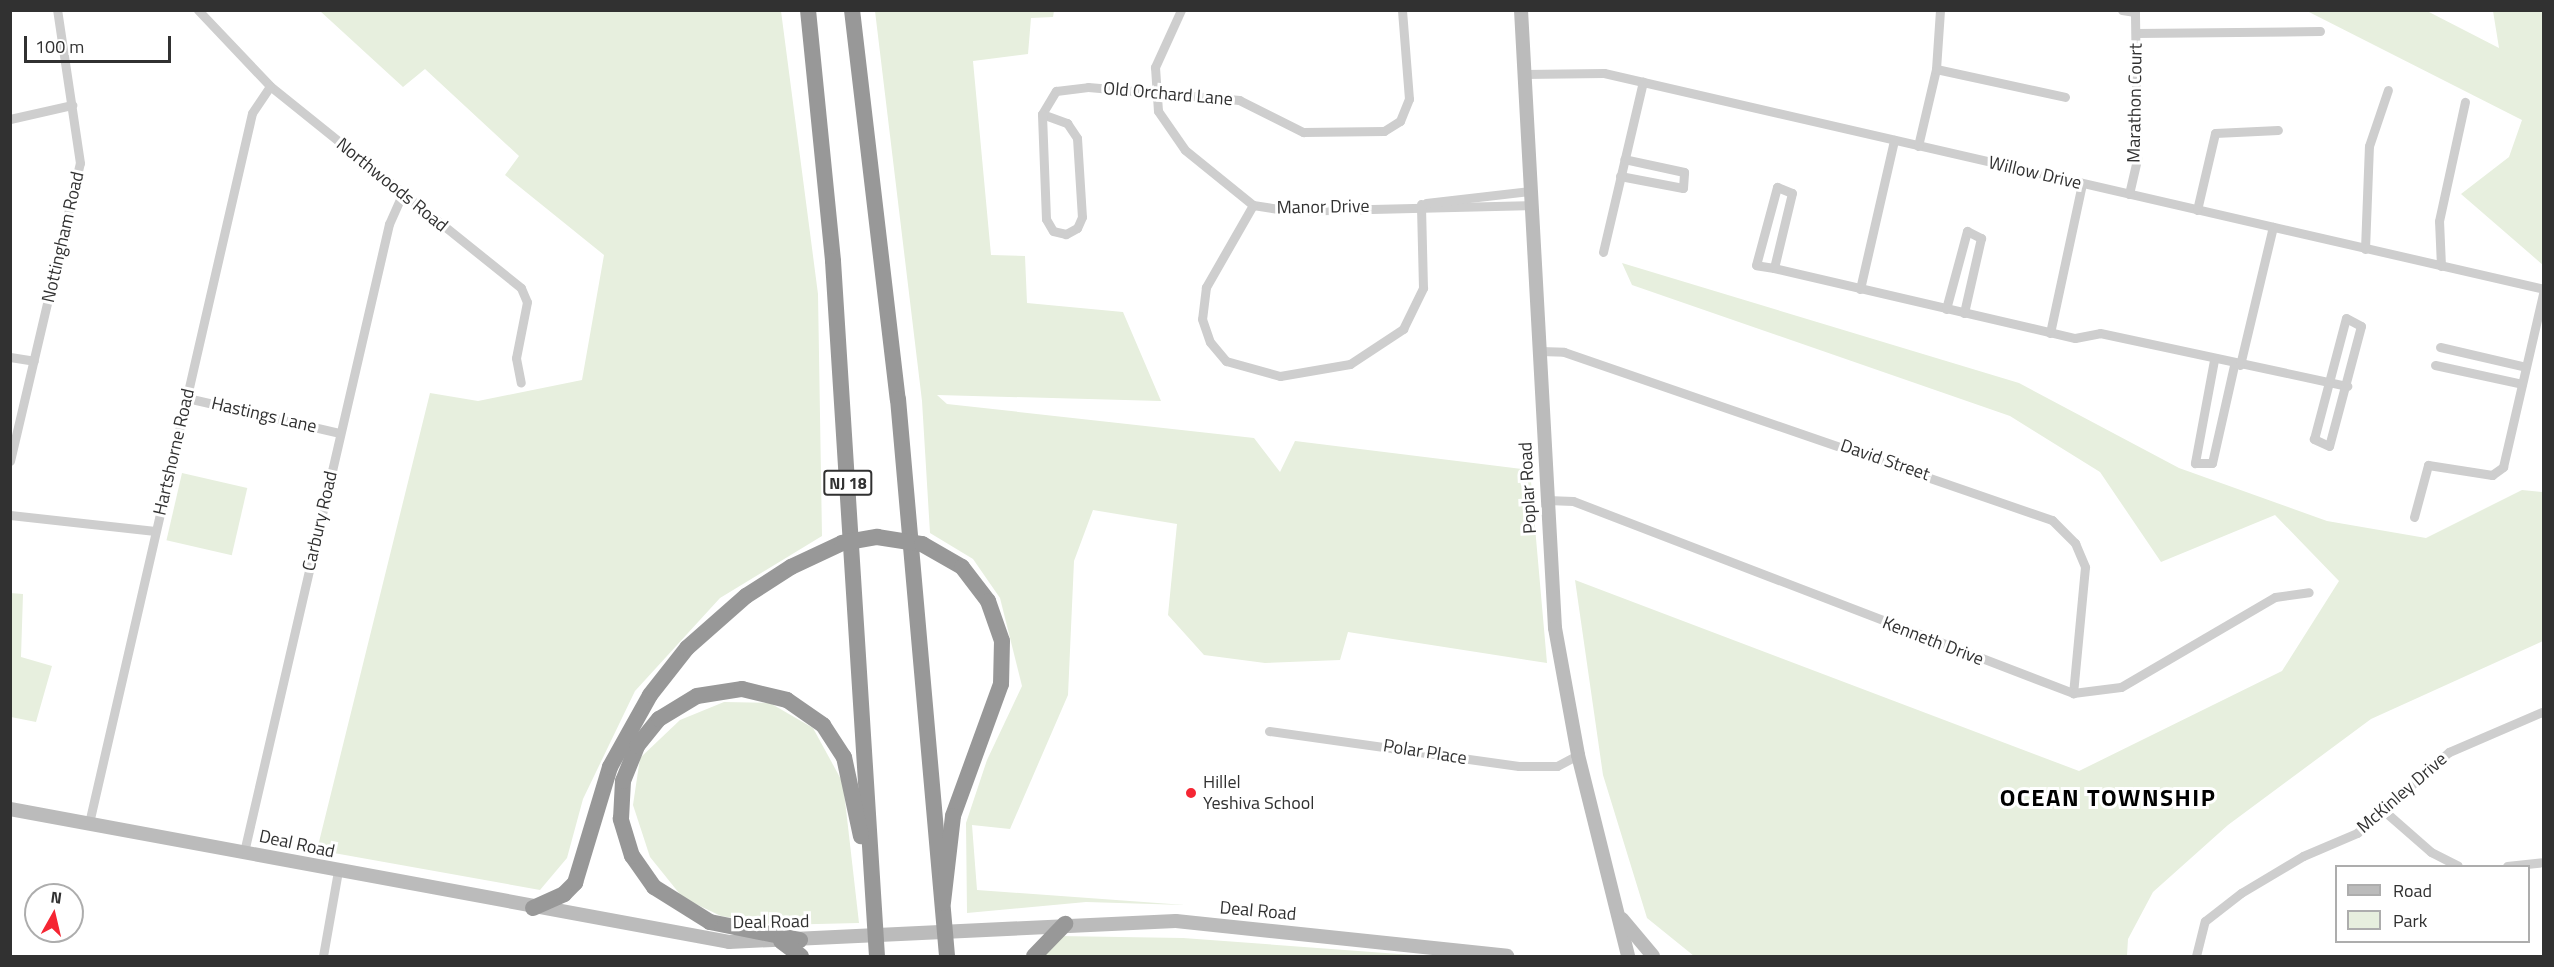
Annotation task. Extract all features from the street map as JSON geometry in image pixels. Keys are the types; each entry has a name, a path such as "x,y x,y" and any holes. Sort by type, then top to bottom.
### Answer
{"highway":[{"name":"NJ 18","path":"808,10 833,261 877,957"},
{"path":"852,10 899,411 947,957"},
{"path":"533,908 564,894 575,883 610,767 672,665 746,596 820,552 877,537 922,544 947,556 988,601 1003,659 997,696 953,816 943,902"},
{"path":"801,948 696,916 661,894 632,856 621,819 627,769 647,732 684,702 722,690 751,690 787,700 824,725 852,780 873,908"},
{"path":"1034,957 1065,924"},
{"path":"781,941 801,948"}],"street":[{"name":"Nottingham Road","path":"10,461 80,163 57,10"},
{"name":"Northwoods Road","path":"198,10 270,86 524,294 516,358 521,382"},
{"name":"Manor Drive","path":"1181,10 1160,47 1156,91 1158,111 1174,139 1223,186 1253,205 1290,211 1531,198"},
{"name":"Old Orchard Lane","path":"1042,114 1051,96 1068,86 1156,91 1239,100 1303,132 1384,131 1400,121 1409,99 1402,10"},
{"name":"Poplar Road","path":"1521,10 1554,628 1578,755 1621,919 1628,956"},
{"path":"1918,146 1936,69 1940,10"},
{"path":"2122,10 2135,11"},
{"name":"Marathon Court","path":"2129,194 2137,158 2135,11"},
{"path":"2136,33 2320,31"},
{"path":"1936,69 2065,97"},
{"name":"Willow Drive","path":"1524,74 1596,71 2544,290"},
{"path":"1603,252 1642,82"},
{"name":"Hartshorne Road","path":"89,823 252,113 270,86"},
{"path":"2365,249 2369,146 2388,90"},
{"path":"2441,266 2439,221 2465,102"},
{"path":"10,118 72,105"},
{"path":"1042,114 1067,123 1077,138 1082,217 1077,228 1066,234 1053,231 1046,219 1042,114"},
{"path":"2197,210 2215,133 2278,130"},
{"path":"1860,289 1894,140"},
{"path":"1620,177 1683,188 1684,172 1624,159"},
{"path":"2050,333 2082,184"},
{"path":"1774,268 1792,193 1778,187 1756,265 2050,333 2083,338 2100,333 2237,365 2347,386"},
{"name":"Carbury Road","path":"243,852 389,224 403,193"},
{"name":"Manor Drive","path":"1421,204 1449,196 1531,198"},
{"path":"1253,205 1206,287 1202,319 1210,342 1226,361 1280,376 1350,364 1403,329 1422,288 1421,204"},
{"path":"2214,360 2195,463 2212,463 2273,227"},
{"path":"1946,309 1967,231 1981,238 1964,313"},
{"path":"2414,517 2431,463 2486,474 2500,471 2544,290"},
{"path":"2346,318 2361,326 2347,386 2329,446 2314,439 2346,318"},
{"path":"2440,347 2526,367"},
{"name":"David Street","path":"1540,351 1564,352 2052,520 2075,543 2086,575 2073,693"},
{"path":"10,357 34,361"},
{"path":"2436,365 2522,384"},
{"name":"Hastings Lane","path":"187,398 340,433"},
{"name":"Kenneth Drive","path":"1547,500 1573,501 2073,693 2121,687 2275,597 2300,589 2309,592"},
{"path":"10,515 155,531"},
{"name":"McKinley Drive","path":"2196,957 2200,929 2213,913 2279,869 2358,833 2449,752 2544,711"},
{"name":"Polar Place","path":"1269,730 1519,766 1557,766 1578,755"},
{"name":"Deal Road","path":"10,809 754,950 781,941"},
{"path":"2383,810 2431,852 2454,865"},
{"path":"2522,865 2544,862"},
{"path":"323,957 338,871"},
{"path":"1621,919 1653,957"},
{"name":"Deal Road","path":"801,948 850,937 1065,924 1176,921 1506,957"}],"green space":[{"path":"320,11 781,11 818,294 822,536 720,598 635,691 583,799 567,858 540,890 317,850 430,393 478,401 582,380 604,255 505,175 519,156 425,69 403,87"},
{"path":"875,11 1054,11 1053,17 1031,18 1028,54 973,61 991,255 1025,256 1027,303 1123,312 1161,401 937,395 947,404 1254,438 1280,472 1295,441 1530,470 1547,663 1348,632 1340,660 1265,663 1204,655 1168,615 1177,524 1093,510 1074,561 1068,695 1010,829 972,825 977,890 1185,905 1086,902 967,913 966,823 987,760 1022,686 1000,598 973,559 930,533 922,401"},
{"path":"2307,11 2427,11 2499,48 2493,11 2543,11 2543,265 2461,194 2509,157 2522,120"},
{"path":"1622,263 2019,383 2179,468 2327,521 2426,538 2522,490 2543,492 2543,641 2371,719 2228,825 2153,892 2128,939 2127,956 1694,956 1647,918 1603,775 1575,580 2079,771 2282,671 2339,581 2275,515 2161,562 2100,472 2010,416 1632,285"},
{"path":"182,473 247,488 232,555 166,540"},
{"path":"10,593 23,594 21,657 52,666 36,722 11,717"},
{"path":"724,702 770,703 813,728 843,783 859,923 776,925 721,916 683,898 650,857 633,805 640,758 680,720"},
{"path":"1058,936 1183,938 1426,956 1044,956"}],"place":[{"name":"Hillel Yeshiva School","path":"1191,793"}],"district":[{"name":"OCEAN TOWNSHIP","path":"2108,798"}]}
